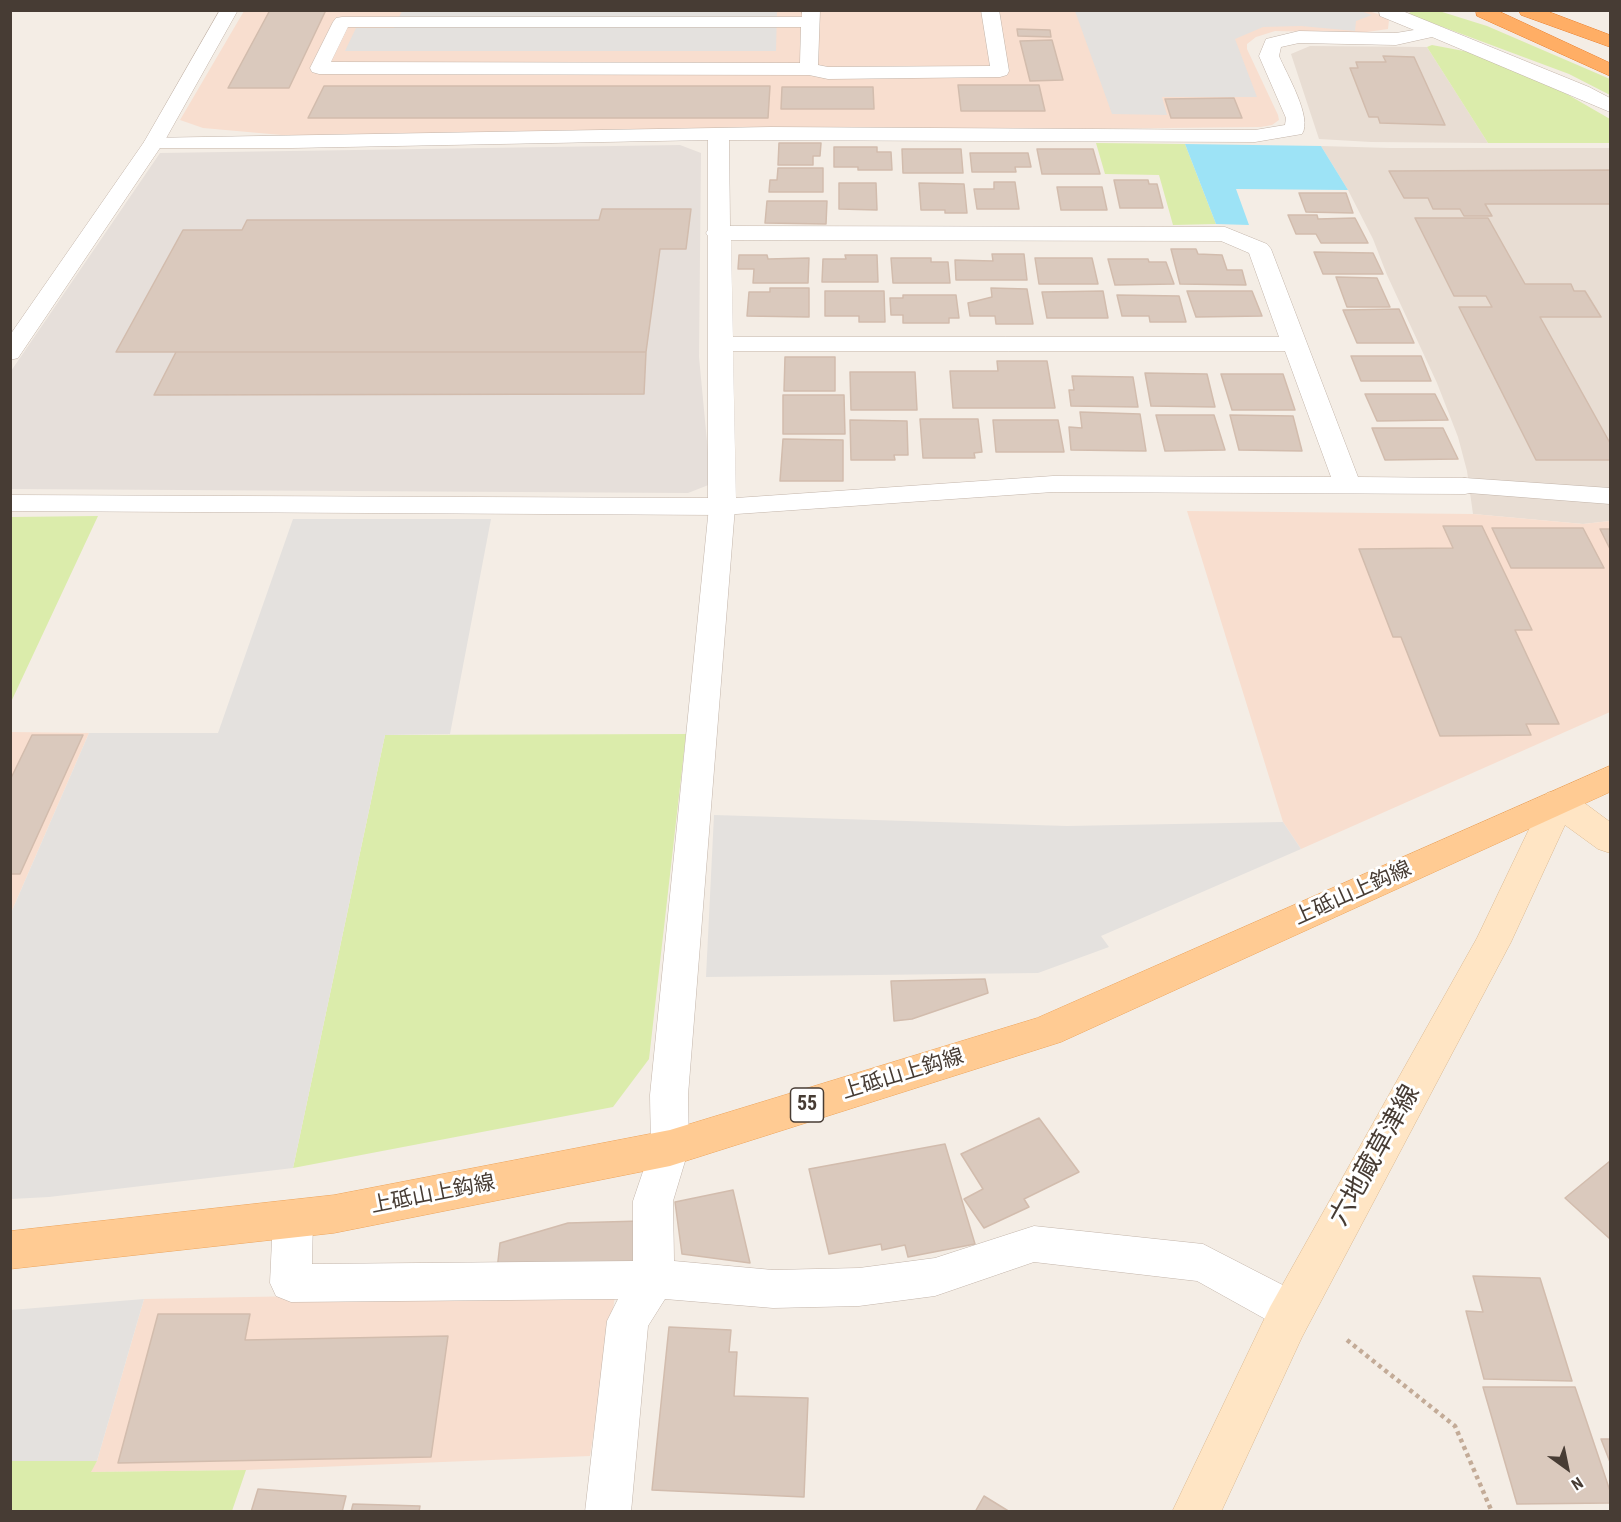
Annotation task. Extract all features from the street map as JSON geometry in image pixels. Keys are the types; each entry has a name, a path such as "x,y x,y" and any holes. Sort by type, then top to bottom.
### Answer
{"highway":[{"path":"1526,10 1611,41"},
{"path":"1483,11 1611,53"},
{"path":"1483,11 1611,70"}],"main road":[{"name":"上砥山上鈎線","path":"10,1251 334,1214 670,1148 1047,1031 1611,778"},
{"path":"1559,801 1611,840"},
{"name":"六地蔵草津線","path":"1196,1512 1291,1311 1493,942 1559,801"}],"street":[{"path":"1386,11 1582,91 1611,106"},
{"path":"154,142 783,133 1255,136 1295,130 1296,118 1269,56 1273,44 1299,37 1396,39 1434,31"},
{"path":"718,135 717,233 722,507"},
{"path":"717,233 1225,234 1259,249 1348,486"},
{"path":"720,344 1293,344"},
{"path":"10,503 722,507 1053,484 1465,486"}],"lane":[{"path":"10,353 154,142 230,10"},
{"path":"809,69 810,16 342,22 319,68 809,69 828,73 1000,71 990,10"},
{"path":"1465,486 1611,495"},
{"path":"608,1512 628,1321 654,1280 653,1201 670,1148 669,1095 722,507"},
{"path":"293,1219 291,1283 683,1280 773,1289 859,1287 935,1277 1034,1245 1203,1263 1291,1311"}],"path":[{"path":"1347,1340 1455,1426 1492,1512"}],"shaded area":[{"path":"1358,10 1372,15 1356,21 1355,31 1301,26 1263,27 1235,39 1257,97 1162,97 1167,115 1112,114 1075,11"},
{"path":"1365,10 1385,16 1389,20 1388,29 1360,33 1275,31 1256,37 1247,44 1247,49 1279,120 1272,125 1261,127 304,137 203,128 180,120 244,11"},
{"path":"402,11 777,11 776,51 345,51 356,28 394,28"},
{"path":"1310,46 1427,47 1488,143 1319,139 1291,54"},
{"path":"680,145 701,153 699,357 711,484 688,493 11,489 11,371 160,153"},
{"path":"1321,146 1610,148 1610,521 1583,524 1473,514 1467,471 1458,437 1437,383 1387,275 1373,239 1348,190"},
{"path":"1187,511 1473,514 1583,524 1610,521 1610,712 1301,849 1283,822"},
{"path":"293,519 491,519 450,734 385,735 293,1168 49,1197 11,1199 11,913 89,733 218,733"},
{"path":"11,732 89,733 11,913"},
{"path":"714,815 1067,826 1283,822 1301,849 1101,936 1109,947 1038,973 706,977"},
{"path":"616,1290 590,1456 246,1470 90,1472 97,1461 144,1299"},
{"path":"144,1299 97,1461 11,1461 11,1310"}],"green space":[{"path":"1412,11 1439,11 1487,26 1610,79 1610,95 1569,74 1408,14"},
{"path":"1432,45 1469,52 1565,93 1610,119 1610,143 1488,143 1427,47"},
{"path":"1096,143 1185,144 1216,224 1173,225 1159,175 1105,174"},
{"path":"98,516 11,702 11,517"},
{"path":"686,734 649,1059 613,1107 293,1168 385,735"},
{"path":"11,1461 97,1461 91,1472 246,1470 232,1511 11,1512"}],"water":[{"path":"1185,144 1321,146 1348,190 1236,189 1249,225 1216,224"}],"building":[{"path":"270,10 326,10 289,88 228,88"},
{"path":"1017,29 1050,30 1051,37 1018,36"},
{"path":"1052,40 1063,80 1030,81 1020,41"},
{"path":"1383,56 1414,57 1445,125 1380,123 1378,117 1369,117 1350,68 1358,68 1356,62 1386,62"},
{"path":"958,85 1039,85 1045,111 961,111"},
{"path":"324,86 770,86 768,118 308,118"},
{"path":"782,87 873,87 874,109 781,109"},
{"path":"1234,98 1242,118 1171,118 1165,99"},
{"path":"779,143 821,143 820,156 813,156 813,165 778,165"},
{"path":"834,147 877,147 877,152 891,152 892,170 834,167"},
{"path":"902,149 961,149 963,173 903,173"},
{"path":"1037,149 1093,149 1100,174 1042,174"},
{"path":"970,153 1028,153 1031,167 1015,167 1016,172 972,172"},
{"path":"778,168 823,168 823,192 769,192 770,180 777,180"},
{"path":"1610,170 1610,204 1485,204 1492,216 1464,216 1460,209 1433,209 1428,198 1404,198 1389,171"},
{"path":"1114,180 1148,180 1149,184 1157,184 1163,208 1120,208"},
{"path":"994,182 1015,182 1019,209 977,209 974,189 994,189"},
{"path":"839,183 876,183 877,210 839,209"},
{"path":"919,183 964,184 967,213 921,210"},
{"path":"1057,187 1102,187 1107,210 1061,210"},
{"path":"1299,193 1346,193 1353,213 1306,212"},
{"path":"767,201 827,201 826,224 765,223"},
{"path":"602,209 691,209 686,249 660,249 646,352 116,352 183,230 242,230 247,220 599,220"},
{"path":"1288,215 1317,215 1318,219 1355,218 1368,243 1321,243 1316,234 1296,234"},
{"path":"1415,218 1488,218 1525,284 1571,284 1574,291 1585,291 1601,317 1540,317 1610,443 1610,460 1536,460 1459,307 1492,307 1486,296 1454,296"},
{"path":"1171,249 1196,249 1198,254 1222,255 1227,270 1242,270 1246,285 1180,284"},
{"path":"1314,252 1373,253 1383,274 1323,274"},
{"path":"992,254 1024,254 1027,280 956,280 955,260 993,261"},
{"path":"739,255 767,255 768,259 809,258 808,283 753,283 754,269 738,269"},
{"path":"845,255 877,255 878,282 822,282 823,259 846,259"},
{"path":"891,258 931,258 931,262 948,262 950,283 893,283"},
{"path":"1035,258 1092,258 1098,284 1039,284"},
{"path":"1108,259 1148,259 1149,262 1166,262 1174,284 1115,285"},
{"path":"1336,277 1377,278 1390,307 1347,307"},
{"path":"770,288 809,288 809,317 747,316 749,292 770,292"},
{"path":"991,288 1027,289 1033,324 996,324 995,316 970,316 968,303 992,297"},
{"path":"825,291 884,291 885,322 859,322 859,316 825,316"},
{"path":"1103,291 1108,318 1047,318 1042,292"},
{"path":"1187,291 1252,291 1262,316 1196,317"},
{"path":"903,295 956,295 959,318 949,318 949,323 903,323 903,315 891,315 890,298 903,298"},
{"path":"1117,295 1179,296 1186,322 1150,322 1149,316 1122,316"},
{"path":"1399,309 1414,343 1357,343 1343,310"},
{"path":"176,352 646,352 644,394 154,395"},
{"path":"1351,356 1421,356 1431,381 1361,381"},
{"path":"785,357 835,357 835,391 784,391"},
{"path":"997,361 1047,361 1055,408 953,408 950,371 998,371"},
{"path":"850,372 915,372 917,410 851,410"},
{"path":"1145,373 1207,374 1215,407 1151,406"},
{"path":"1221,374 1283,374 1295,410 1232,410"},
{"path":"1072,376 1133,377 1138,407 1071,406 1069,390 1074,390"},
{"path":"1365,394 1435,394 1448,420 1377,421"},
{"path":"783,395 844,395 845,434 783,434"},
{"path":"1080,412 1140,414 1146,451 1071,450 1069,427 1082,428"},
{"path":"1156,415 1214,415 1225,450 1165,451"},
{"path":"1230,415 1293,416 1302,451 1239,450"},
{"path":"920,419 978,419 982,452 974,453 975,458 923,458"},
{"path":"850,420 907,421 908,455 894,455 895,460 851,460"},
{"path":"993,420 1058,420 1064,452 996,452"},
{"path":"1372,428 1443,428 1458,459 1385,460"},
{"path":"783,439 843,440 843,481 780,481"},
{"path":"1443,526 1482,526 1532,630 1515,630 1559,724 1526,724 1531,735 1440,736 1401,637 1393,637 1359,549 1453,548"},
{"path":"1492,528 1583,528 1604,568 1511,568"},
{"path":"1600,529 1610,529 1610,549"},
{"path":"32,735 83,735 20,874 10,874 10,780"},
{"path":"985,979 988,993 912,1019 894,1021 891,981"},
{"path":"1039,1118 1079,1172 1024,1199 1029,1207 984,1228 964,1199 983,1189 961,1154"},
{"path":"945,1144 975,1244 908,1257 905,1245 882,1250 881,1244 829,1254 809,1169"},
{"path":"1610,1161 1610,1239 1565,1198"},
{"path":"733,1190 750,1263 682,1254 675,1202"},
{"path":"641,1221 639,1268 497,1270 500,1243 568,1223"},
{"path":"1473,1276 1540,1278 1572,1381 1484,1379 1466,1311 1483,1312"},
{"path":"158,1314 250,1314 245,1340 448,1336 431,1457 118,1463"},
{"path":"669,1327 731,1330 729,1352 737,1352 734,1396 808,1398 804,1497 652,1490"},
{"path":"1483,1387 1575,1387 1610,1491 1610,1503 1517,1504"},
{"path":"1601,1439 1610,1439 1610,1462"},
{"path":"258,1489 346,1496 342,1512 251,1512"},
{"path":"984,1496 1010,1512 975,1512"},
{"path":"353,1504 420,1506 419,1512 351,1512"}]}
